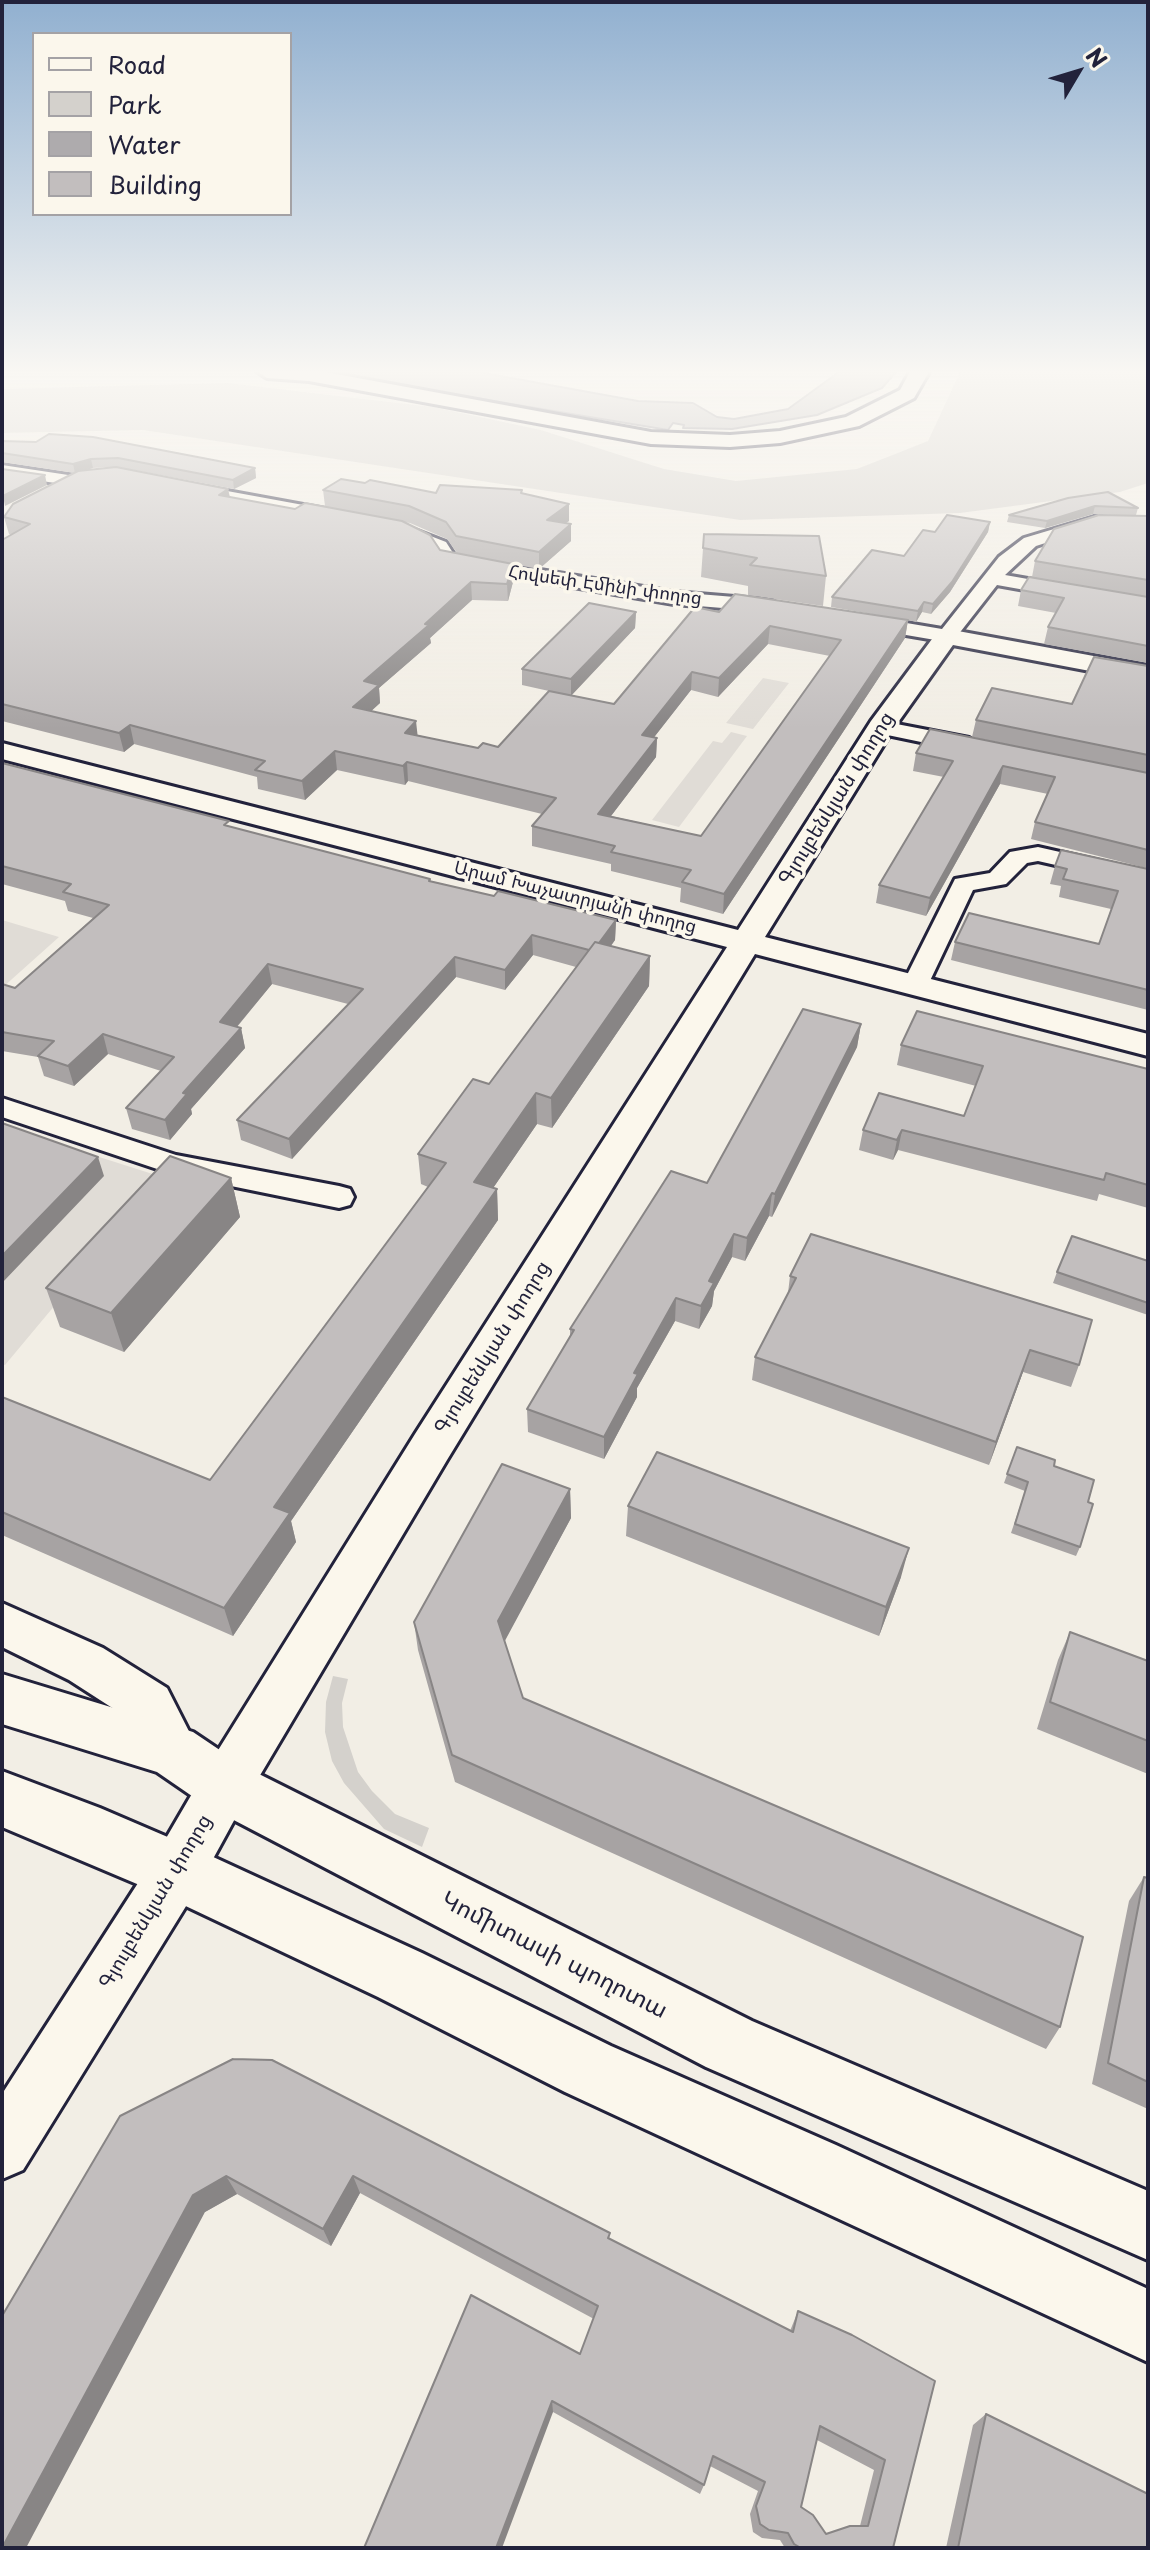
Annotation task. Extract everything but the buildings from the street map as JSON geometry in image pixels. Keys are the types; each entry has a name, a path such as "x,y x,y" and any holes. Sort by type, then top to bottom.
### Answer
{"main road":[{"path":"2,1699 173,1751"},
{"name":"Կոմիտասի պողոտա","path":"173,1751 225,1786 729,2044 1148,2226"},
{"path":"2,1799 79,1828 177,1871 400,1975 588,2069 826,2175 1148,2326"}],"street":[{"path":"48,495 57,491"},
{"path":"201,491 347,519"},
{"name":"Գյուլբենկյան փողոց","path":"2,2149 177,1871 225,1786 431,1447 881,727 992,578 1006,561 1030,542 1094,522 1148,524"},
{"name":"Հովսեփ Էմինի փողոց","path":"378,525 409,531 440,546 449,560 674,598 793,610"},
{"path":"992,578 1148,606"},
{"path":"848,619 1148,674"},
{"path":"881,727 986,749"},
{"name":"Արամ Խաչատրյանի փողոց","path":"2,751 1148,1045"},
{"path":"915,985 964,884 997,879 1019,857 1027,854 1148,879"},
{"path":"2,1107 172,1164 339,1197"},
{"name":"Կոմիտասի պողոտա","path":"2,1624 86,1664 149,1704 173,1751"}],"shaded area":[{"path":"763,678 789,683 753,729 726,723"},
{"path":"731,732 747,736 679,827 652,820 713,741 722,743"},
{"path":"2,920 59,937 2,988"},
{"path":"2,1126 162,1177 5,1365 2,1364"}],"green space":[{"path":"548,491 1123,491 960,513 740,520"},
{"path":"333,1676 348,1679 342,1703 343,1727 358,1772 395,1814 429,1828 422,1847 384,1829 344,1783 332,1761 325,1732 326,1702"}]}
